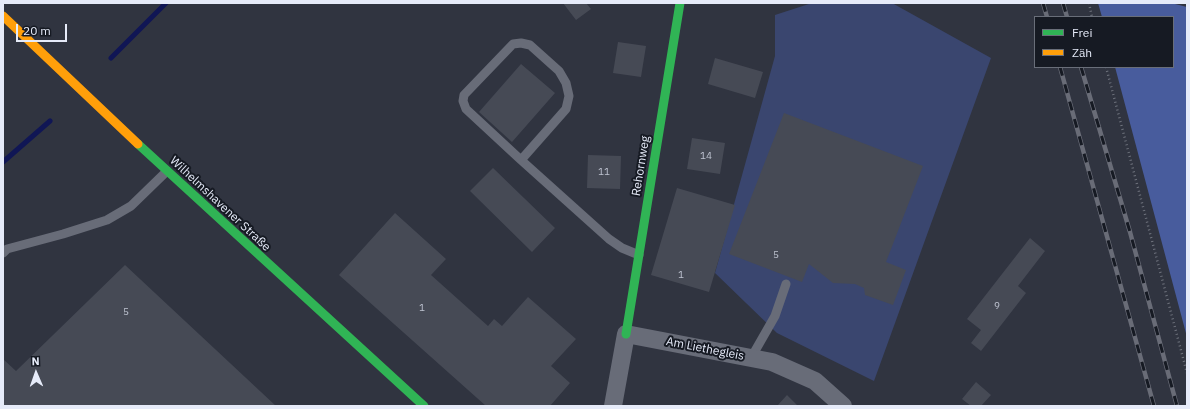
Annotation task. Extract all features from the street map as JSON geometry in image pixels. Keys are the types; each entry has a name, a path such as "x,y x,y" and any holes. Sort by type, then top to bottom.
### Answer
{"street":[{"name":"Rehornweg","path":"626,334 680,3"},
{"name":"Wilhelmshavener Straße","path":"3,16 167,171 424,406"},
{"name":"Am Liethegleis","path":"626,334 772,362 815,381 844,406"},
{"path":"613,406 626,334"}],"lane":[{"path":"521,160 566,109 569,96 566,83 559,71 530,45 521,43 513,44 464,95 463,101 466,109 521,160 609,239 622,248 639,255"},
{"path":"3,253 7,249 107,220 131,206 167,171"},
{"path":"751,358 775,316 786,284"}],"path":[{"path":"1089,3 1092,16"},
{"path":"1106,68 1187,373"}],"shaded area":[{"path":"812,3 892,3 991,58 874,381 777,333 715,273 775,56 775,15"},
{"path":"1098,3 1171,3 1187,7 1187,337 1115,68 1174,68 1174,16 1102,16"}],"building":[{"path":"563,3 586,3 591,9 576,20"},
{"path":"618,42 646,46 641,77 613,73"},
{"path":"715,58 763,72 755,98 708,84"},
{"path":"521,64 555,93 512,142 479,112"},
{"path":"784,113 923,166 886,262 906,270 893,305 865,295 864,288 855,284 833,283 809,264 802,282 729,254"},
{"path":"692,138 725,143 720,174 687,169"},
{"path":"588,155 621,156 620,189 587,188"},
{"path":"493,168 555,228 532,252 470,191"},
{"path":"677,188 735,205 709,292 651,275"},
{"path":"395,213 446,259 431,275 488,326 494,319 502,326 528,297 576,339 551,366 570,383 550,406 486,406 339,275"},
{"path":"1030,238 1045,251 1018,286 1026,293 981,351 971,343 981,330 967,319"},
{"path":"125,265 276,406 3,406 3,359 16,371"},
{"path":"976,382 991,395 981,406 971,406 962,399"},
{"path":"787,395 798,406 777,406"}],"waterway":[{"path":"111,58 166,3"},
{"path":"3,162 50,121"}],"railway":[{"path":"1043,3 1047,16"},
{"path":"1063,3 1067,16"},
{"path":"1060,68 1154,406"},
{"path":"1081,68 1130,232 1177,406"}],"traffic: fast":[{"path":"626,334 680,3"},
{"path":"138,144 424,406"}],"traffic: slow":[{"path":"3,16 138,144"}]}
